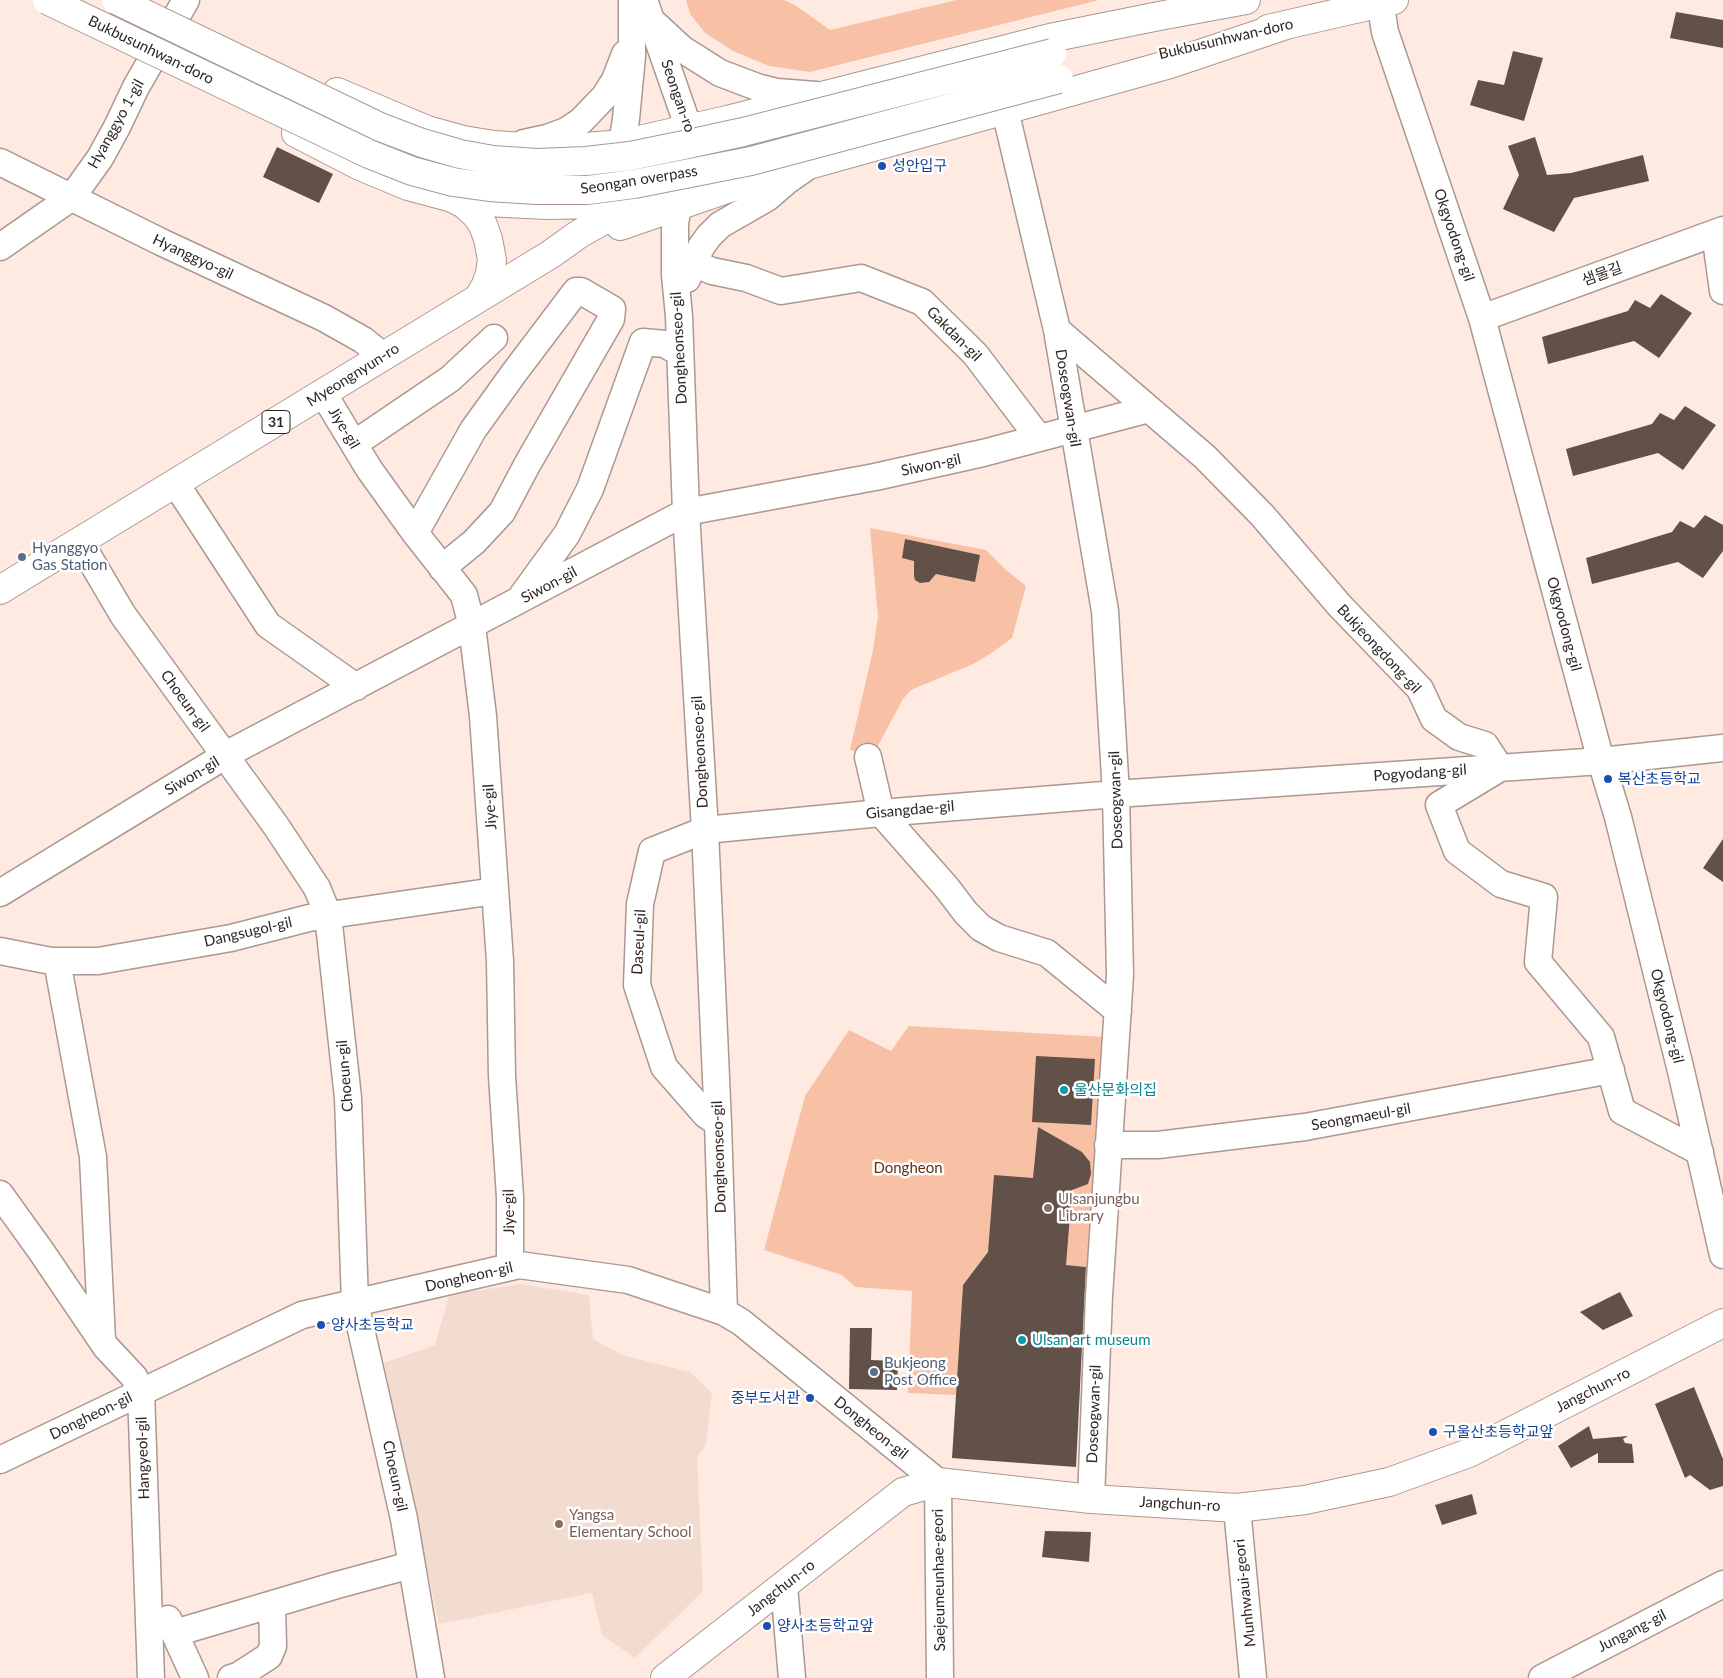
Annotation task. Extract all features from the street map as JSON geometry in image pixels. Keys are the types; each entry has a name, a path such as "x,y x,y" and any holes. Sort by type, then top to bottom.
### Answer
{"main road":[{"name":"Bukbusunhwan-doro","path":"48,0 225,91"},
{"name":"Bukbusunhwan-doro","path":"116,0 243,56"},
{"path":"122,0 243,56 427,130 462,140 494,145 537,148 586,147 692,137 726,120 1050,38 1215,3 1246,0"},
{"name":"Bukbusunhwan-doro","path":"1052,53 1257,0"},
{"name":"Bukbusunhwan-doro","path":"1060,79 1135,59 1385,1"},
{"path":"551,254 584,239 666,208 744,183 1170,64 1286,25"},
{"name":"Seongan overpass","path":"243,56 380,127 422,143 460,154 493,160 537,163 612,158 679,146 752,130 1052,53"},
{"name":"Seongan overpass","path":"225,91 369,154 412,171 452,182 536,190 588,190 634,184 751,160 1060,79"},
{"path":"225,91 360,166 408,186 449,197 486,202 548,205 600,204 666,208"},
{"path":"666,208 660,187 672,175 692,137"},
{"path":"449,197 464,204 476,214 483,225 488,239 492,260 490,273 479,297"},
{"path":"551,254 579,234 616,213 666,208"},
{"name":"Myeongnyun-ro","path":"0,590 551,254"},
{"name":"Jangchun-ro","path":"665,1678 904,1492 938,1482 1091,1499 1237,1508 1305,1500 1388,1482 1469,1453 1723,1323"}],"street":[{"name":"Hyanggyo 1-gil","path":"0,247 72,197 100,158 136,87 186,0"},
{"name":"Okgyodong-gil","path":"1385,1 1385,32 1482,318 1620,827 1681,1071 1723,1255"},
{"path":"640,9 682,49 738,81 777,92 824,96"},
{"path":"579,234 600,204 614,172 622,144 631,65 640,9"},
{"path":"494,145 525,143 547,138 566,131 587,116 605,96 615,80 640,9"},
{"name":"Seongan-ro","path":"640,9 692,137 693,163 689,179 666,208"},
{"name":"Doseogwan-gil","path":"1005,110 1057,330 1104,611 1116,794 1120,975 1099,1296 1091,1499"},
{"path":"692,137 699,162 709,172 722,180 744,183"},
{"name":"Hyanggyo-gil","path":"0,162 161,242 324,318 363,340 383,356"},
{"path":"679,316 684,286 693,263 705,242 720,225 767,198 799,171 812,164"},
{"name":"Dongheonseo-gil","path":"666,208 679,316 686,512 705,830 724,1312"},
{"name":"샘물길","path":"1482,318 1719,231"},
{"path":"1719,231 1723,291"},
{"name":"Gakdan-gil","path":"693,263 712,271 746,278 781,291 861,278 922,302 975,354 1039,438"},
{"path":"415,533 473,430 576,292 581,291 612,309 611,319 502,512 474,542 442,568"},
{"name":"Bukjeongdong-gil","path":"1057,330 1206,457 1262,515 1340,606 1420,689 1434,719 1459,737 1485,745 1500,768"},
{"path":"354,444 450,380 494,338"},
{"path":"519,601 567,534 590,489 643,342 665,344 680,353"},
{"name":"Jiye-gil","path":"323,393 369,469 415,533 464,594 472,626 483,716 500,961 502,1076 510,1197 510,1267"},
{"name":"Siwon-gil","path":"0,893 225,756 686,512 875,477 983,453 1149,409"},
{"path":"176,484 268,625 356,687"},
{"name":"Choeun-gil","path":"80,542 124,615 276,826 317,888 328,916 348,1098 355,1303 404,1519 432,1678"},
{"name":"Pogyodang-gil","path":"1116,794 1601,761 1723,748"},
{"path":"868,757 881,813 947,888 966,913 981,928 1000,938 1047,953 1118,1011"},
{"path":"1500,768 1439,805 1456,851 1501,884 1544,897 1538,962 1601,1037 1622,1112 1700,1152"},
{"name":"Gisangdae-gil","path":"705,830 881,813 1116,794"},
{"name":"Daseul-gil","path":"705,830 652,851 640,904 637,985 664,1067 706,1115 718,1123"},
{"name":"Dangsugol-gil","path":"0,951 57,960 98,961 232,938 309,918 495,891"},
{"path":"57,960 92,1157 102,1341"},
{"name":"Seongmaeul-gil","path":"1108,1145 1158,1145 1305,1127 1610,1070"},
{"name":"Hangyeol-gil","path":"0,1194 102,1341 134,1377 141,1392 151,1678"},
{"name":"Dongheon-gil","path":"0,1460 302,1316 519,1265 628,1280 724,1312 741,1322 938,1482"},
{"name":"Saejeumeunhae-geori","path":"938,1482 940,1678"},
{"name":"Munhwaui-geori","path":"1237,1508 1253,1678"},
{"path":"175,1634 272,1604 411,1565"},
{"name":"Jungang-gil","path":"1542,1678 1723,1584"},
{"path":"784,1586 792,1678"},
{"path":"147,1597 163,1610 195,1678"},
{"path":"230,1678 238,1676 268,1656 273,1646 272,1604"}],"shaded area":[{"name":"Yangsa Elementary School","path":"520,1284 589,1295 593,1339 622,1355 690,1372 712,1393 706,1445 697,1457 703,1591 635,1658 602,1635 592,1593 439,1624 384,1363 435,1345 449,1295"}],"green space":[{"path":"686,0 784,0 795,5 830,30 956,0 1099,0 810,72 769,66 733,51 705,33 690,14"},
{"path":"870,528 986,550 1026,586 1012,638 973,664 911,690 903,699 873,755 850,750 873,650 878,617"},
{"name":"Dongheon","path":"909,1026 1106,1037 1090,1267 983,1259 963,1285 956,1395 908,1393 912,1291 855,1287 842,1275 764,1250 805,1096 849,1030 891,1051"}],"building":[{"path":"1676,12 1723,20 1723,48 1670,38"},
{"path":"1513,51 1543,58 1524,121 1470,105 1478,80 1504,85"},
{"path":"1535,137 1547,175 1571,173 1643,155 1649,181 1574,198 1554,232 1503,209 1519,175 1508,146"},
{"path":"277,147 333,174 319,203 263,177"},
{"path":"1661,294 1692,313 1659,358 1634,341 1548,364 1542,337 1628,311 1635,300 1650,308"},
{"path":"1685,406 1716,425 1683,470 1658,453 1573,476 1566,449 1652,424 1660,413 1674,420"},
{"path":"1705,515 1723,525 1723,551 1703,578 1678,562 1592,584 1586,558 1672,532 1680,521 1694,528"},
{"path":"905,539 980,555 975,582 936,574 929,582 920,583 915,580 914,561 902,558"},
{"path":"1723,839 1723,882 1703,868"},
{"name":"울산문화의집","path":"1036,1056 1095,1059 1091,1125 1032,1122"},
{"name":"Ulsan art museum","path":"1038,1127 1082,1152 1090,1162 1091,1174 1088,1184 1072,1190 1066,1265 1086,1267 1076,1467 952,1458 963,1285 988,1252 994,1175 1033,1178"},
{"path":"1620,1292 1633,1316 1603,1330 1580,1312"},
{"path":"850,1328 872,1328 871,1360 898,1361 897,1390 849,1389"},
{"path":"1694,1387 1723,1459 1723,1486 1710,1490 1690,1475 1685,1478 1655,1404"},
{"path":"1589,1426 1593,1439 1628,1436 1623,1439 1625,1443 1632,1444 1634,1463 1598,1463 1598,1453 1571,1468 1558,1446"},
{"path":"1472,1494 1477,1514 1442,1525 1435,1505"},
{"path":"1045,1531 1091,1532 1089,1562 1042,1557"}],"place":[{"name":"성안입구","path":"882,166"},
{"name":"Hyanggyo Gas Station","path":"22,557"},
{"name":"복산초등학교","path":"1608,779"},
{"name":"울산문화의집","path":"1064,1090"},
{"name":"Ulsanjungbu Library","path":"1048,1208"},
{"name":"양사초등학교","path":"321,1325"},
{"name":"Ulsan art museum","path":"1022,1340"},
{"name":"Bukjeong Post Office","path":"874,1372"},
{"name":"중부도서관","path":"810,1398"},
{"name":"구울산초등학교앞","path":"1433,1432"},
{"name":"Yangsa Elementary School","path":"559,1524"},
{"name":"양사초등학교앞","path":"767,1626"}]}
